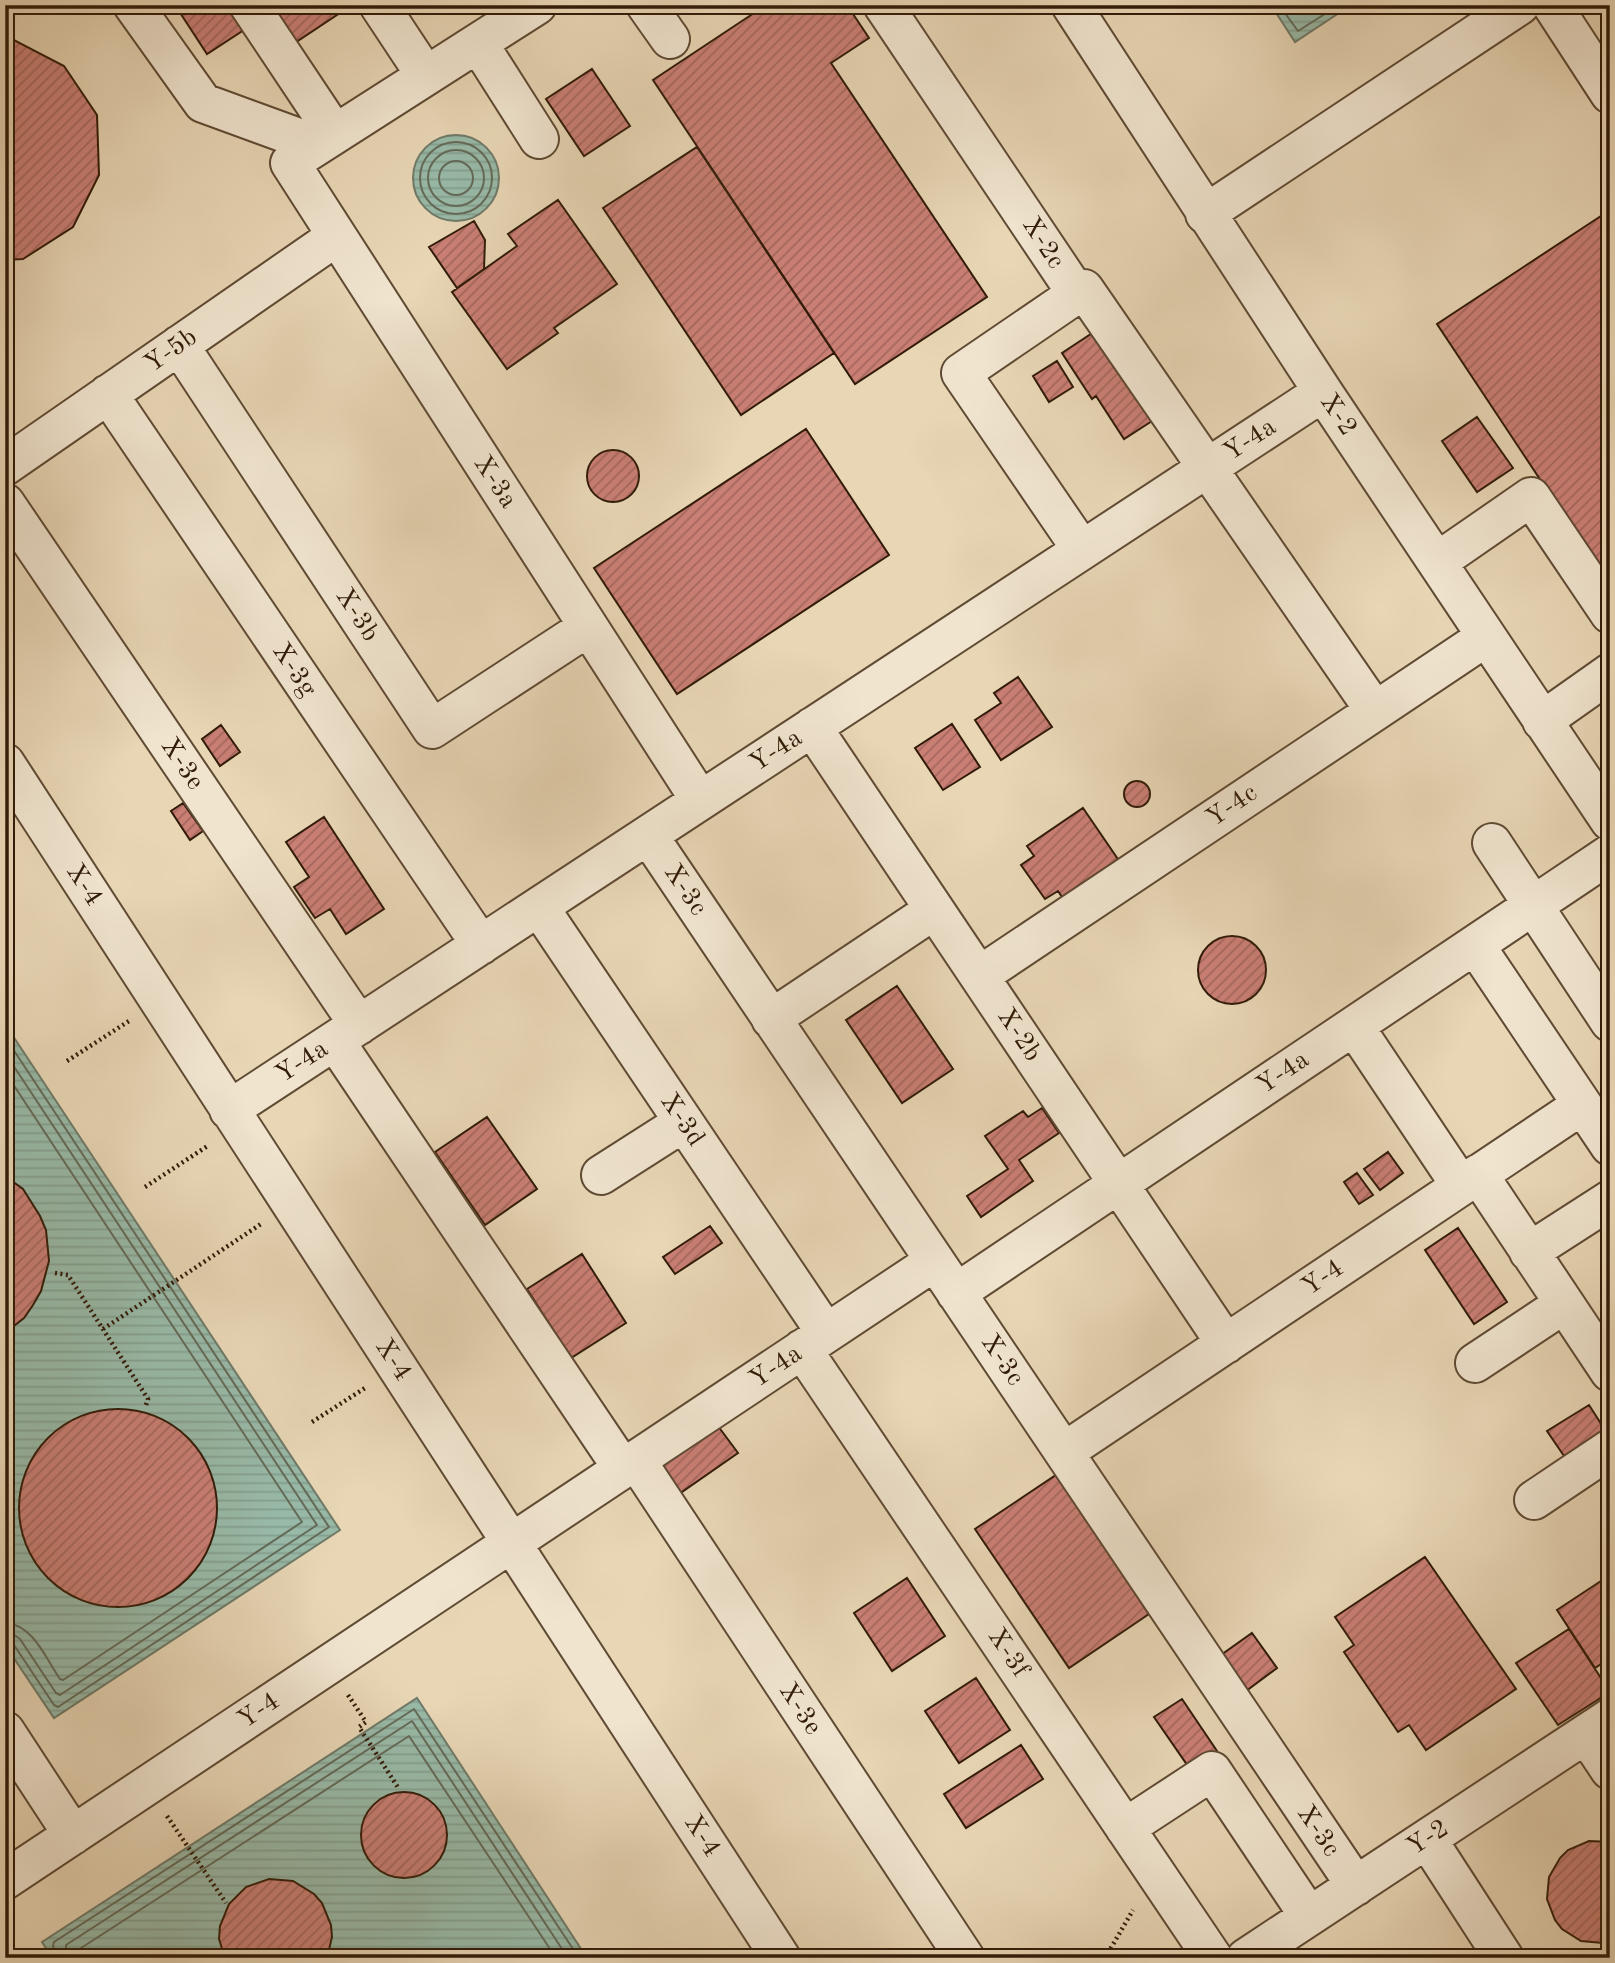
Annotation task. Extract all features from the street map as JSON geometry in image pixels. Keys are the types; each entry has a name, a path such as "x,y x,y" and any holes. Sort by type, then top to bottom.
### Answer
{"street":[{"name":"X-3a","path":"249,5 314,147 337,236 701,800"},
{"path":"379,5 426,76"},
{"path":"125,6 203,103 314,147 537,5"},
{"path":"646,5 670,39"},
{"name":"X-2c","path":"883,5 1077,294 1084,289 1207,468"},
{"name":"X-2","path":"1070,5 1205,214 1610,821"},
{"path":"1205,214 1520,5"},
{"path":"1552,5 1610,94"},
{"path":"478,43 539,139"},
{"name":"Y-5b","path":"5,466 337,236"},
{"path":"1077,294 961,373 1082,550"},
{"name":"X-3b","path":"179,345 432,729 588,627"},
{"name":"Y-4a","path":"234,1117 347,1033 1323,392"},
{"name":"X-3g","path":"108,394 481,945"},
{"path":"1207,468 1375,711"},
{"path":"1437,562 1531,496 1610,614"},
{"name":"X-3e","path":"5,503 630,1465 965,1958"},
{"name":"Y-4c","path":"979,976 1486,637"},
{"path":"1542,720 1610,673"},
{"name":"X-2b","path":"811,727 1226,1343"},
{"name":"X-4","path":"5,763 780,1958"},
{"name":"X-3c","path":"648,835 1356,1886"},
{"path":"1492,843 1610,1022"},
{"name":"Y-4a","path":"956,1293 1610,855"},
{"name":"X-3d","path":"539,907 684,1122 814,1341"},
{"path":"772,1019 934,910"},
{"path":"1475,945 1610,1146"},
{"path":"1354,1026 1469,1180 1530,1252 1610,1372"},
{"name":"Y-4","path":"1064,1452 1583,1105"},
{"path":"601,1175 684,1122"},
{"path":"1530,1252 1610,1200"},
{"name":"Y-4a","path":"513,1543 934,1261"},
{"path":"1475,1363 1564,1304"},
{"name":"X-3f","path":"814,1341 1125,1828 1213,1958"},
{"path":"1534,1500 1610,1449"},
{"name":"Y-4","path":"5,1880 513,1543"},
{"path":"1598,1726 1610,1770"},
{"name":"Y-2","path":"1246,1958 1598,1726"},
{"path":"5,1731 73,1835"},
{"path":"1125,1828 1212,1771 1310,1916"},
{"path":"1427,1839 1504,1958"}],"path":[{"path":"67,1061 159,1001"},
{"path":"145,1187 234,1117"},
{"path":"103,1329 291,1204"},
{"path":"55,1273 68,1275 148,1399 145,1408"},
{"path":"312,1422 398,1367"},
{"path":"329,1665 366,1722 359,1727 399,1789"},
{"path":"147,1786 226,1903"},
{"path":"1105,1958 1156,1873"}],"water":[{"path":"1271,5 1351,5 1295,42"},
{"path":"448,135 464,135 487,147 496,161 499,178 496,195 487,209 464,221 448,221 432,214 420,202 413,186 413,170 420,154 432,142"},
{"path":"5,1024 340,1530 54,1718 5,1645"},
{"path":"417,1698 587,1958 52,1958 42,1942"}],"building":[{"path":"175,5 236,5 250,26 207,54"},
{"path":"263,5 352,5 290,46"},
{"path":"766,5 847,5 869,38 831,63 987,297 855,384 653,80"},
{"path":"5,39 12,39 64,66 97,115 99,175 73,227 23,259 5,260"},
{"path":"592,69 630,126 584,156 546,99"},
{"path":"697,147 834,353 741,415 603,208"},
{"path":"558,200 617,284 554,328 558,333 507,369 452,292 517,246 508,234"},
{"path":"1610,210 1610,585 1437,324"},
{"path":"474,221 485,240 484,269 457,288 429,247"},
{"path":"1094,332 1152,421 1124,439 1096,396 1092,399 1062,353"},
{"path":"1057,361 1073,387 1049,402 1033,376"},
{"path":"1477,417 1513,468 1477,492 1442,441"},
{"path":"806,429 889,555 677,694 594,568"},
{"path":"613,450 623,452 631,458 637,466 637,486 631,494 623,500 613,502 603,500 595,494 589,486 587,476 589,466 595,458 603,452"},
{"path":"1018,677 1052,727 1001,760 975,720 1001,703 994,693"},
{"path":"952,724 980,767 943,790 915,748"},
{"path":"221,725 240,752 220,766 202,739"},
{"path":"1137,781 1146,785 1150,794 1146,803 1137,807 1128,803 1124,794 1128,785"},
{"path":"183,803 203,831 190,840 171,811"},
{"path":"1083,808 1124,868 1068,906 1058,891 1045,899 1021,865 1034,856 1027,846"},
{"path":"324,817 384,909 346,934 330,909 315,918 294,887 309,877 286,842"},
{"path":"1232,936 1245,939 1256,946 1263,957 1266,970 1263,983 1256,994 1245,1001 1232,1004 1219,1001 1208,994 1201,983 1198,970 1201,957 1208,946 1219,939"},
{"path":"897,986 953,1069 902,1103 846,1020"},
{"path":"1042,1108 1059,1133 1019,1160 1033,1181 981,1217 967,1196 1008,1169 985,1136 1023,1111 1028,1117"},
{"path":"487,1117 537,1189 485,1225 435,1152"},
{"path":"1388,1152 1403,1173 1380,1190 1364,1169"},
{"path":"1357,1173 1373,1195 1359,1204 1344,1182"},
{"path":"5,1176 23,1189 40,1216 46,1230 49,1261 41,1291 33,1305 24,1318 5,1333"},
{"path":"710,1226 722,1243 675,1274 663,1257"},
{"path":"1458,1228 1507,1302 1474,1324 1425,1250"},
{"path":"582,1254 626,1323 571,1358 527,1289"},
{"path":"1610,1296 1610,1315 1601,1302"},
{"path":"1589,1405 1605,1430 1564,1456 1547,1431"},
{"path":"118,1409 156,1417 188,1438 209,1470 217,1508 209,1546 188,1578 156,1599 118,1607 80,1599 48,1578 27,1546 19,1508 27,1470 48,1438 80,1417"},
{"path":"718,1426 738,1453 679,1494 660,1466"},
{"path":"1056,1475 1149,1614 1069,1668 975,1529"},
{"path":"1425,1557 1516,1689 1426,1750 1409,1725 1398,1732 1344,1652 1354,1645 1335,1617"},
{"path":"1610,1575 1610,1658 1595,1668 1557,1610"},
{"path":"907,1578 945,1636 892,1671 854,1613"},
{"path":"1569,1629 1610,1692 1558,1725 1516,1663"},
{"path":"1252,1633 1277,1668 1246,1691 1221,1655"},
{"path":"976,1678 1010,1730 959,1763 925,1711"},
{"path":"1182,1699 1217,1751 1190,1769 1154,1717"},
{"path":"1021,1745 1043,1779 966,1828 944,1794"},
{"path":"396,1792 412,1792 435,1804 444,1818 447,1835 444,1852 435,1866 412,1878 396,1878 380,1871 368,1859 361,1843 361,1827 368,1811 380,1799"},
{"path":"1589,1841 1610,1842 1610,1942 1581,1941 1562,1929 1555,1920 1547,1899 1549,1877 1560,1858 1568,1850"},
{"path":"269,1879 293,1881 314,1894 322,1903 331,1925 332,1937 327,1958 225,1958 219,1939 220,1926 229,1904 246,1887"}]}
